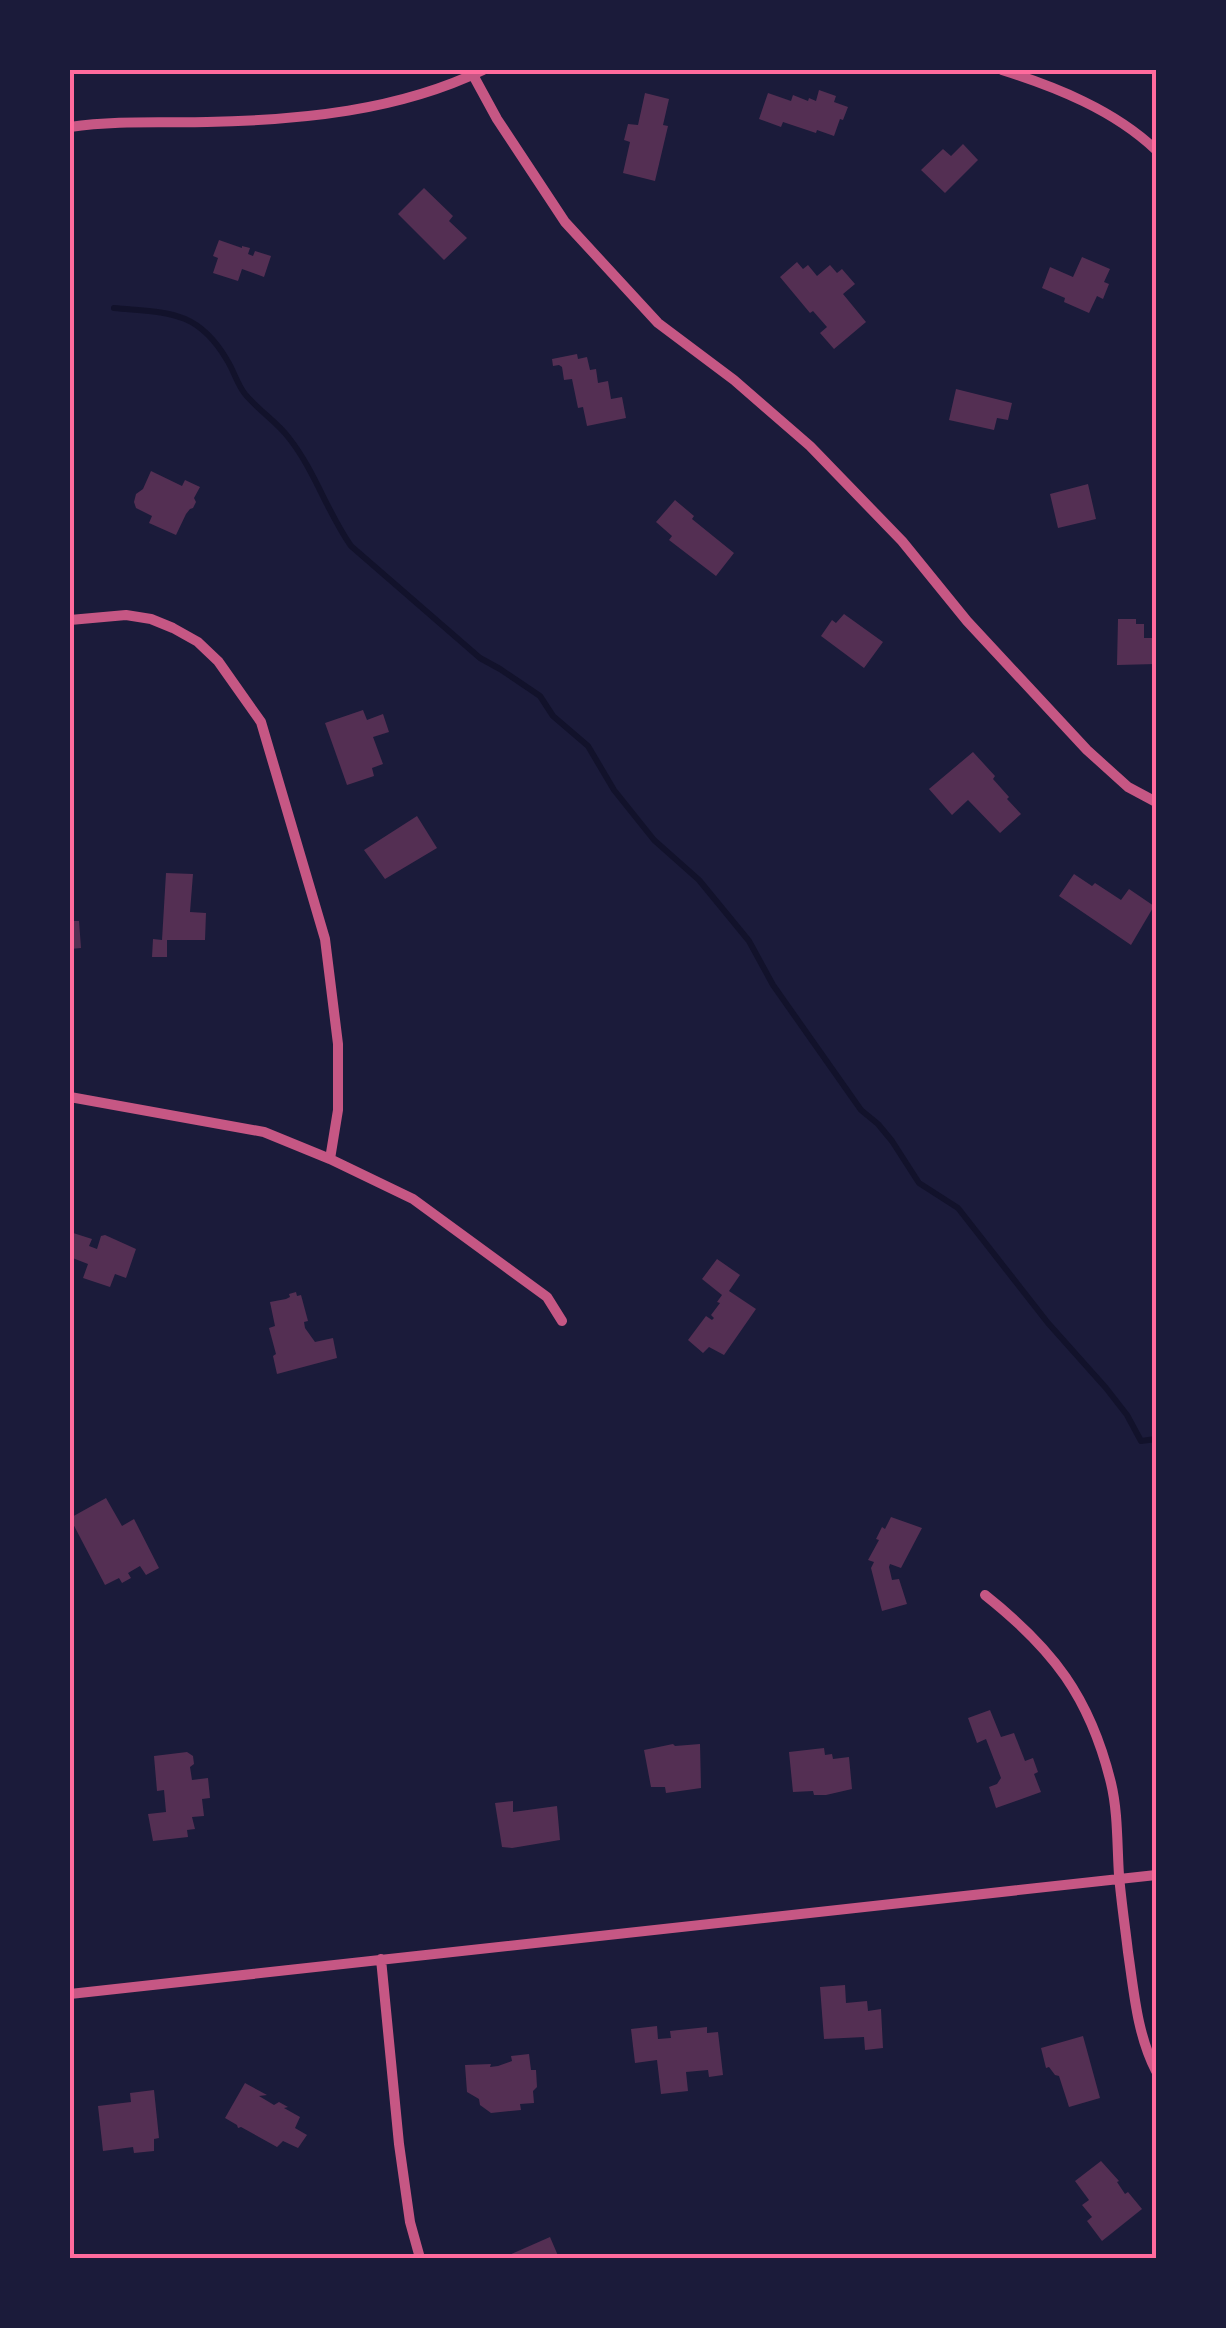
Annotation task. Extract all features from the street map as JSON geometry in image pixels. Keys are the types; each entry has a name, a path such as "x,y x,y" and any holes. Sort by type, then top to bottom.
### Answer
{"street":[{"path":"1002,70 1051,86 1101,111 1156,150"},
{"path":"70,127 292,118 349,111 404,98 478,72 497,120 565,222 658,323 734,380 810,446 902,541 967,621 1087,750 1128,786 1156,802"},
{"path":"70,620 126,615 172,628 198,642 218,661 260,722 325,939 338,1044 338,1110 330,1159"},
{"path":"70,1096 264,1132 330,1159 413,1198 547,1297 562,1321"},
{"path":"985,1595 1028,1631 1061,1668 1094,1728 1111,1785 1135,2004 1147,2053 1156,2071"},
{"path":"70,1994 1156,1875"},
{"path":"380,1959 399,2144 410,2222 420,2258"}],"building":[{"path":"819,90 836,96 834,102 848,107 834,136 759,119 768,93 791,101 793,95 816,101"},
{"path":"645,93 669,99 663,125 668,126 655,181 623,173 630,142 624,140 628,124 638,125"},
{"path":"963,144 978,160 945,193 921,170 943,149 951,156"},
{"path":"424,188 453,216 449,221 467,238 444,260 398,214"},
{"path":"219,240 250,248 248,254 253,256 255,251 271,256 264,277 242,269 238,281 213,273 218,258 213,256"},
{"path":"1082,257 1110,269 1103,299 1097,296 1089,313 1042,288 1050,267 1073,277"},
{"path":"797,262 803,269 808,265 817,276 830,265 837,273 842,269 855,284 843,294 866,322 834,349 820,333 827,327 780,277"},
{"path":"577,354 578,359 587,357 590,370 596,369 598,383 608,381 611,399 622,397 626,418 587,426 583,407 578,408 572,379 564,380 562,367 553,366 552,359"},
{"path":"956,389 1012,403 1008,420 997,418 994,430 949,420"},
{"path":"151,471 182,486 185,480 200,487 193,508 176,535 149,523 152,516 136,508 136,494 143,489"},
{"path":"1088,484 1096,519 1058,528 1050,494"},
{"path":"675,500 734,553 716,576 669,540 672,536 656,522"},
{"path":"844,614 883,642 864,668 821,636 832,620 836,623"},
{"path":"1118,619 1136,619 1136,624 1144,624 1144,638 1156,638 1156,664 1117,665"},
{"path":"363,710 367,720 383,714 389,732 373,737 383,764 372,768 374,776 347,785 325,723"},
{"path":"973,752 1021,814 1000,833 968,800 952,815 929,789"},
{"path":"417,816 437,848 385,879 364,850"},
{"path":"166,873 193,874 190,912 206,913 205,940 167,940 167,957 152,957 153,939 162,940"},
{"path":"1074,874 1121,900 1129,889 1154,906 1131,945 1059,896"},
{"path":"70,921 79,921 81,948 70,949"},
{"path":"70,1232 92,1239 89,1246 97,1249 105,1235 136,1249 126,1278 115,1274 110,1287 83,1278 88,1264 70,1257"},
{"path":"717,1259 740,1275 729,1291 756,1309 724,1355 709,1347 703,1353 688,1340 706,1316 714,1318 711,1315 720,1303 717,1302 722,1295 702,1279"},
{"path":"296,1292 301,1295 308,1321 304,1322 305,1328 315,1342 333,1338 337,1358 277,1374 269,1328 275,1326 270,1302"},
{"path":"106,1498 122,1526 134,1519 159,1568 146,1575 140,1566 128,1573 131,1578 122,1583 119,1578 105,1585 70,1518"},
{"path":"891,1517 922,1528 901,1568 890,1564 889,1567 892,1580 899,1579 907,1604 882,1611 871,1568 874,1562 868,1560 882,1527 885,1529"},
{"path":"990,1710 1001,1737 1014,1733 1025,1761 1033,1758 1041,1792 996,1808 989,1787 1001,1778 986,1739 977,1743 968,1718"},
{"path":"700,1744 701,1788 666,1793 665,1787 651,1787 644,1750"},
{"path":"824,1748 825,1755 832,1754 833,1759 849,1757 852,1789 826,1795 793,1792 789,1752"},
{"path":"187,1752 193,1756 192,1780 208,1778 210,1798 202,1799 204,1816 192,1817 195,1829 187,1830 188,1837 153,1841 148,1814 166,1812 164,1790 157,1791 154,1756"},
{"path":"513,1801 513,1812 557,1806 560,1840 502,1847 495,1803"},
{"path":"845,1985 846,2003 867,2001 868,2011 881,2009 883,2048 865,2050 864,2037 824,2039 820,1987"},
{"path":"657,2026 658,2039 671,2038 670,2031 707,2027 707,2033 718,2032 723,2075 709,2077 708,2070 686,2072 688,2091 661,2094 657,2060 635,2063 631,2029"},
{"path":"1083,2036 1100,2098 1069,2107 1059,2076 1046,2068 1041,2048"},
{"path":"529,2054 531,2070 536,2070 534,2103 520,2104 521,2110 491,2113 467,2092 465,2065 498,2066 512,2061 511,2056"},
{"path":"245,2083 267,2095 259,2096 274,2105 279,2102 300,2117 295,2128 307,2135 298,2148 283,2141 277,2147 225,2118"},
{"path":"154,2090 159,2138 154,2139 154,2151 134,2153 133,2147 103,2151 98,2106 131,2102 130,2093"},
{"path":"1101,2161 1125,2194 1128,2192 1142,2209 1102,2241 1087,2221 1092,2217 1082,2205 1089,2200 1075,2181"},
{"path":"550,2237 559,2258 502,2258"}],"waterway":[{"path":"114,308 165,313 192,322 204,331 216,343 245,394 298,451 351,546 480,658 540,696 553,716 588,746 614,790 654,840 699,880 749,941 773,985 861,1110 892,1141 919,1183 958,1208 1048,1323 1106,1388 1141,1441 1156,1439"}]}
